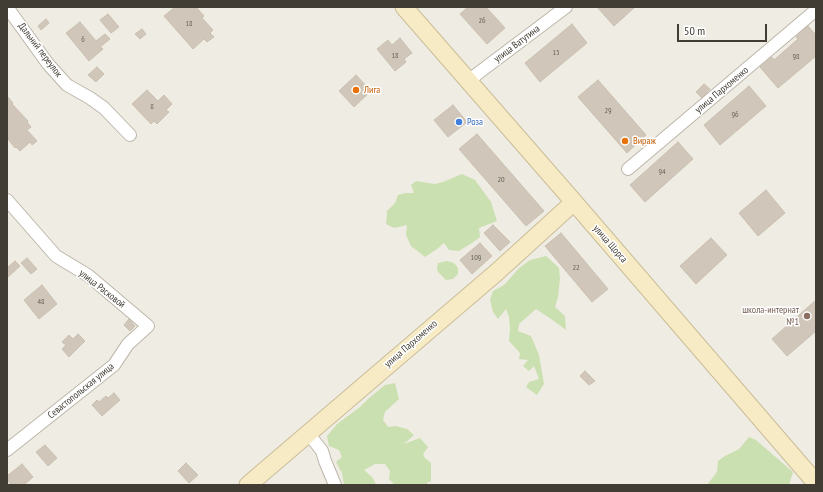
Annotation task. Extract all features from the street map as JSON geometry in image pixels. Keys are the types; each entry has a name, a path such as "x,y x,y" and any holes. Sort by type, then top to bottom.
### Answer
{"main road":[{"name":"улица Щорса","path":"404,7 816,482"},
{"name":"улица Пархоменко","path":"248,485 496,272 574,202"}],"street":[{"name":"Дальний переулок","path":"7,7 48,64 68,85 104,108 130,135"},
{"name":"улица Ватутина","path":"469,81 566,7"},
{"name":"улица Пархоменко","path":"628,169 816,10"},
{"name":"улица Расковой","path":"9,205 56,256 89,276 148,326"},
{"name":"Севастопольская улица","path":"7,450 114,365 128,344 148,326"},
{"path":"308,433 322,451 335,485"}],"green space":[{"path":"462,174 475,180 491,202 497,221 479,228 480,237 472,243 459,251 449,250 444,243 425,257 411,246 406,235 407,225 394,228 386,224 387,211 395,203 398,195 414,193 411,185 416,181 435,184"},
{"path":"546,256 559,268 560,279 555,307 565,316 566,330 536,309 519,324 518,331 531,336 539,355 544,384 537,395 526,387 529,382 539,379 534,366 529,371 523,366 528,360 519,359 520,353 509,341 509,317 506,309 498,319 493,312 490,300 493,291 504,285 519,268 530,260"},
{"path":"447,261 454,263 458,268 458,274 453,279 446,280 438,272 437,268 438,263"},
{"path":"395,383 399,399 385,412 383,420 388,427 396,426 407,429 414,435 404,444 420,438 428,447 423,454 431,463 431,481 427,483 427,485 395,485 389,479 390,471 385,464 375,464 364,470 373,478 376,485 344,485 342,473 336,462 342,457 339,450 329,446 327,436 337,424 360,407 385,385"},
{"path":"749,437 756,440 793,472 789,485 707,485 717,472 718,461 739,449"}],"building":[{"path":"175,7 192,7 194,9 196,7 204,16 202,18 213,30 210,33 214,37 207,42 204,39 193,49 164,16"},
{"path":"468,7 486,7 505,28 487,44 460,14"},
{"path":"597,7 635,7 614,26"},
{"path":"108,14 119,27 111,33 100,20"},
{"path":"46,19 49,23 41,30 38,26"},
{"path":"80,22 96,41 105,34 110,39 100,47 103,49 89,61 66,33"},
{"path":"572,24 587,43 540,82 525,63"},
{"path":"808,26 816,35 816,56 778,88 760,67 772,57 774,60 798,39 796,37"},
{"path":"142,29 146,34 140,39 135,34"},
{"path":"400,38 412,53 404,59 406,62 395,71 377,49 388,40 392,45"},
{"path":"97,67 104,74 96,82 88,75"},
{"path":"356,75 371,91 354,107 339,91"},
{"path":"598,80 646,135 627,153 578,97"},
{"path":"704,84 710,89 702,98 696,92"},
{"path":"749,86 766,106 720,145 704,125"},
{"path":"147,90 158,101 164,95 172,104 166,110 169,112 157,124 154,121 151,124 132,104"},
{"path":"7,96 13,103 12,104 28,121 27,122 31,127 27,130 37,141 32,145 30,142 20,151 16,147 15,148 7,136"},
{"path":"453,105 467,122 448,137 434,120"},
{"path":"477,134 544,211 526,226 459,149"},
{"path":"678,142 693,159 645,202 630,185"},
{"path":"766,190 785,213 758,236 739,213"},
{"path":"493,225 510,242 500,251 484,233"},
{"path":"561,233 608,289 592,302 545,246"},
{"path":"711,238 727,255 696,284 680,266"},
{"path":"480,243 492,256 472,274 460,260"},
{"path":"27,258 37,269 31,274 21,263"},
{"path":"15,261 20,266 7,278 7,268"},
{"path":"42,285 57,304 39,319 24,300"},
{"name":"школа-интернат №1","path":"816,300 816,331 787,356 772,339"},
{"path":"129,319 135,326 130,331 124,325"},
{"path":"78,334 85,341 69,357 62,349 66,345 62,342 69,335 73,339"},
{"path":"585,371 595,381 589,385 580,376"},
{"path":"114,393 120,400 102,416 92,405 97,400 99,402 106,396 108,398"},
{"path":"45,445 57,458 48,466 36,452"},
{"path":"186,463 198,475 189,483 178,471"},
{"path":"22,464 33,477 24,485 11,485 7,480 7,476"}],"place":[{"name":"Лига","path":"356,90"},
{"name":"Роза","path":"459,122"},
{"name":"Вираж","path":"625,141"},
{"name":"школа-интернат №1","path":"807,316"}]}
